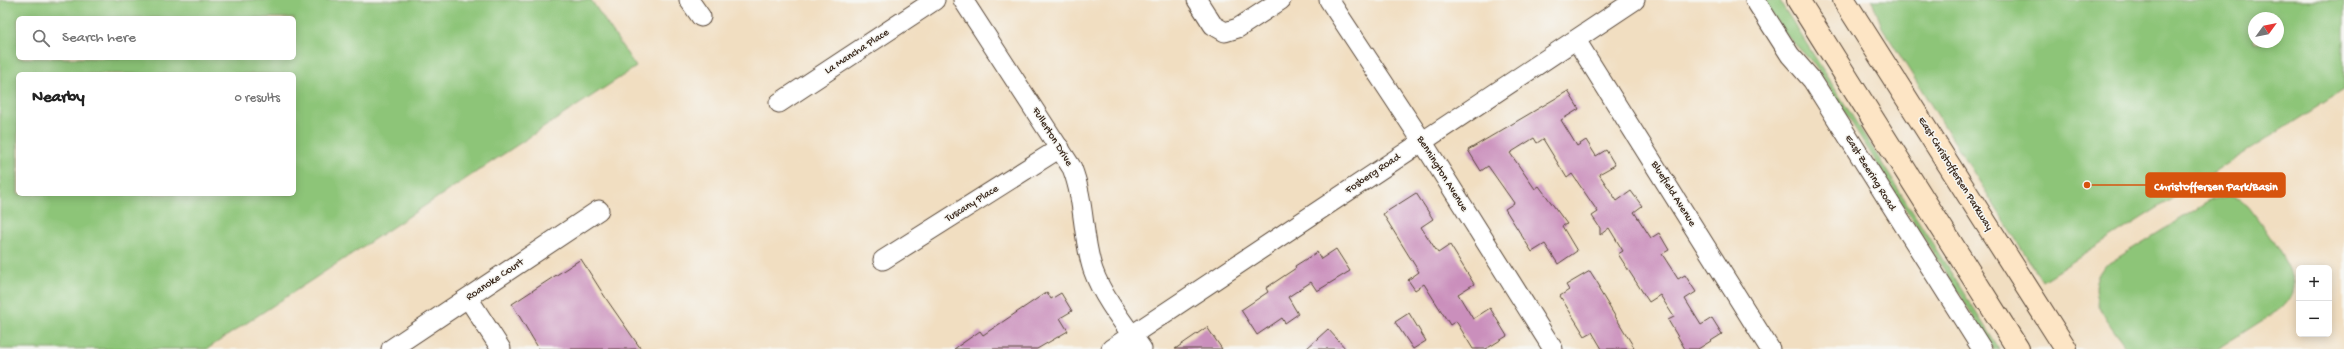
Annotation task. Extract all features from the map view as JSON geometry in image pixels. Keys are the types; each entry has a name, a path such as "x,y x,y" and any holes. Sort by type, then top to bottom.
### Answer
{"street":[{"path":"689,0 701,17"},
{"name":"La Mancha Place","path":"779,103 935,0"},
{"name":"Fullerton Drive","path":"963,0 1072,168 1082,198 1088,248 1094,271 1103,290 1137,342"},
{"path":"1197,0 1213,24 1225,32 1238,28 1281,0"},
{"name":"Bennington Avenue","path":"1329,0 1422,141 1553,349"},
{"name":"Fosberg Road","path":"1111,349 1137,342 1422,141 1636,0"},
{"name":"East Zeering Road","path":"1755,0 1790,55 1812,80 1982,349"},
{"path":"1798,0 2018,349"},
{"name":"East Christoffersen Parkway","path":"1844,0 2066,349"},
{"name":"Bluefield Avenue","path":"1576,40 1770,349"},
{"name":"Tuscany Place","path":"883,260 1060,148"},
{"name":"Roanoke Court","path":"391,349 599,210"},
{"path":"468,298 502,349"}],"green space":[{"path":"0,0 591,0 636,67 207,349 0,349"},
{"path":"1761,0 1779,0 1999,349 1994,349 1815,65 1788,37"},
{"path":"1872,0 2344,0 2344,90 2042,281 1882,27"},
{"path":"2228,196 2239,199 2248,206 2282,256 2294,284 2289,300 2282,308 2217,349 2127,349 2100,308 2096,297 2095,286 2098,275 2106,265 2211,200"}],"building":[{"path":"1568,91 1579,109 1561,120 1577,146 1586,140 1596,156 1606,150 1615,165 1599,174 1617,201 1631,191 1642,206 1634,212 1651,238 1659,233 1669,250 1662,254 1678,279 1685,275 1696,292 1685,299 1701,325 1712,318 1722,334 1698,349 1685,349 1668,320 1674,317 1660,295 1649,302 1618,254 1623,251 1609,228 1600,235 1600,228 1592,216 1598,212 1572,174 1567,178 1543,139 1537,143 1534,138 1510,153 1535,189 1539,186 1567,224 1562,226 1577,251 1558,264 1545,244 1532,252 1505,209 1514,203 1488,166 1481,171 1468,150"},
{"path":"1416,193 1433,219 1421,227 1438,253 1450,245 1474,284 1458,294 1473,319 1490,308 1507,336 1486,349 1473,349 1456,321 1450,325 1424,284 1415,290 1408,280 1419,272 1383,214"},
{"path":"1336,249 1350,271 1317,291 1311,282 1288,297 1298,314 1285,323 1282,318 1257,335 1241,310 1268,292 1266,288 1296,268 1295,266 1317,252 1321,259"},
{"path":"581,259 641,349 539,349 512,304"},
{"path":"1590,271 1600,287 1598,288 1635,349 1602,349 1592,332 1585,336 1560,296 1569,290 1566,285"},
{"path":"1047,292 1051,299 1061,293 1072,311 1060,318 1068,331 1037,349 954,349 980,331 983,335"},
{"path":"1409,313 1426,341 1413,349 1395,322"},
{"path":"1207,327 1222,349 1175,349"},
{"path":"1328,329 1346,349 1306,349"}],"place":[{"name":"Christoffersen Park/Basin","path":"2087,185"}]}
